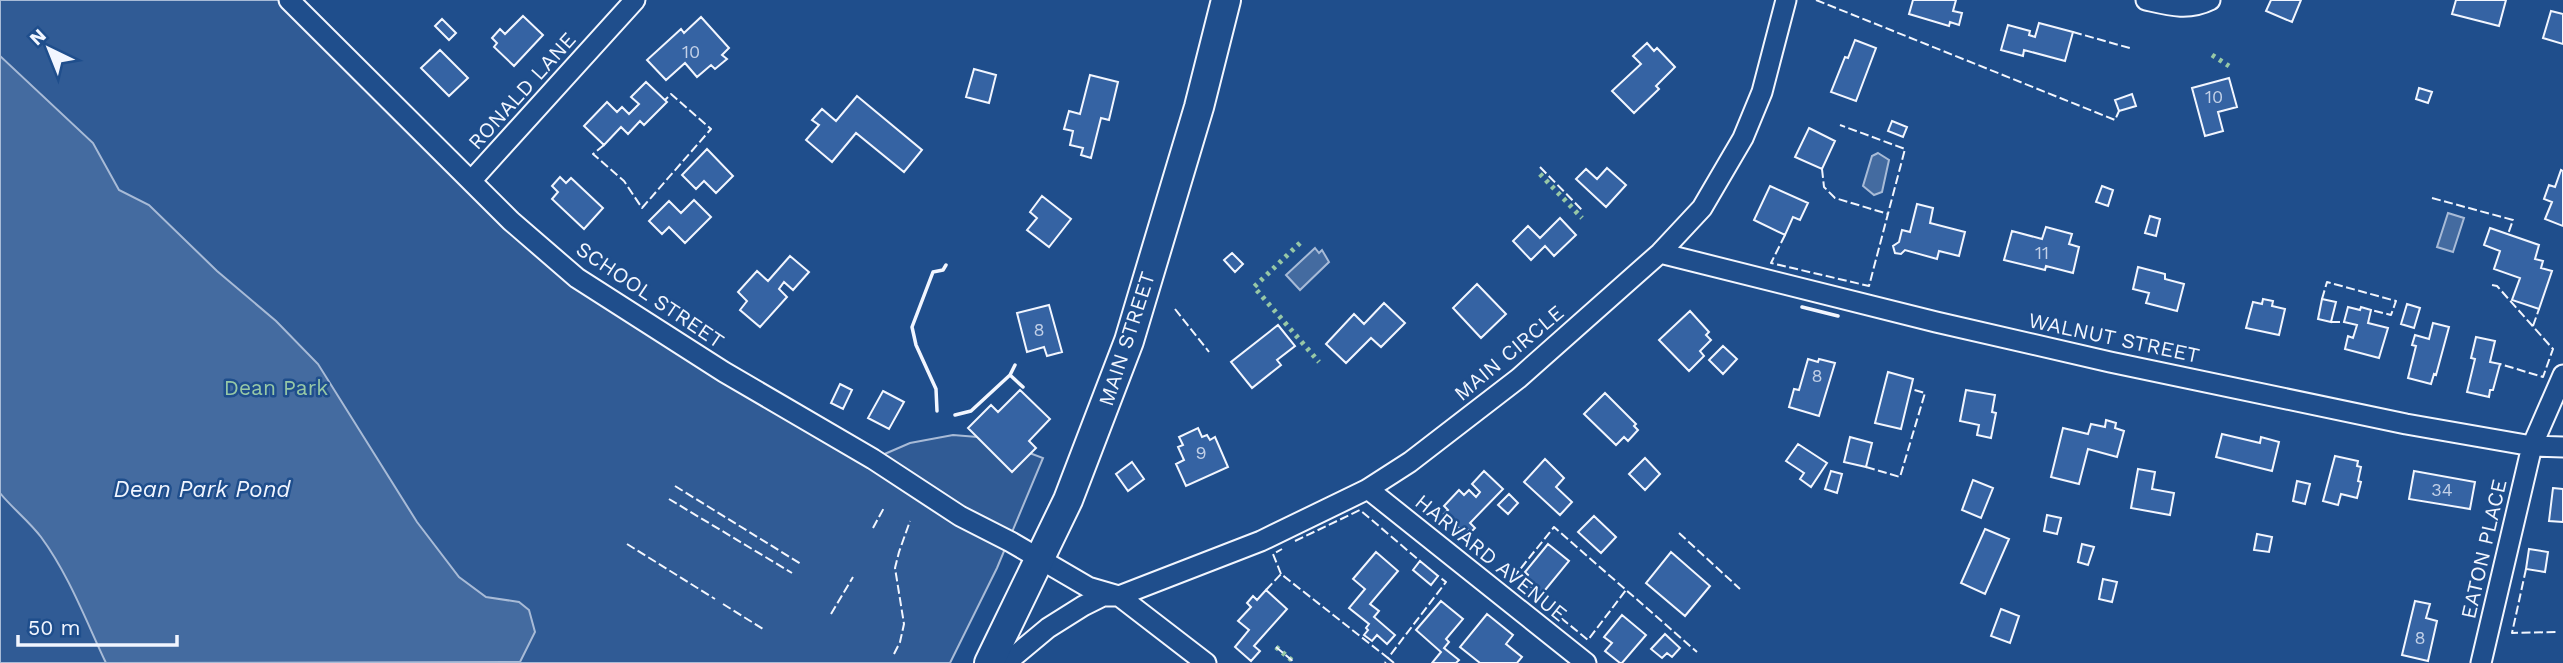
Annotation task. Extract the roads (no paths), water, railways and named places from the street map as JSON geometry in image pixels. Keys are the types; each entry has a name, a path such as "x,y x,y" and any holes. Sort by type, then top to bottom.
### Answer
{"main road":[{"name":"MAIN STREET","path":"989,663 1068,500 1129,341 1199,107 1226,0"}],"street":[{"name":"SCHOOL STREET","path":"289,0 511,221 567,269 613,303 724,372 873,459 960,516 1038,558"},
{"name":"RONALD LANE","path":"471,181 635,0"},
{"name":"MAIN CIRCLE","path":"1006,663 1048,628 1103,596 1119,596 1261,541 1368,489 1410,462 1519,378 1660,253 1702,208 1743,138 1762,92 1786,0"},
{"path":"2146,0 2182,7 2210,0"},
{"name":"WALNUT STREET","path":"1660,253 1925,320 2110,362 2406,424 2532,446 2563,447"},
{"name":"EATON PLACE","path":"2481,663 2532,446 2563,375"},
{"name":"HARVARD AVENUE","path":"1368,489 1586,663"},
{"path":"1038,558 1088,587 1119,596 1206,663"}],"water":[{"name":"Dean Park Pond","path":"0,56 93,143 119,190 149,205 217,271 276,321 318,364 417,522 459,577 486,597 519,602 529,610 535,632 520,662 106,663 51,552 36,531 0,493"},
{"path":"1878,153 1889,160 1882,192 1874,195 1863,186 1872,156"},
{"path":"2448,213 2464,218 2453,252 2437,247"},
{"path":"1315,248 1319,253 1322,250 1329,262 1300,290 1286,275"}],"park label":[{"name":"Dean Park","path":"276,388"}]}
